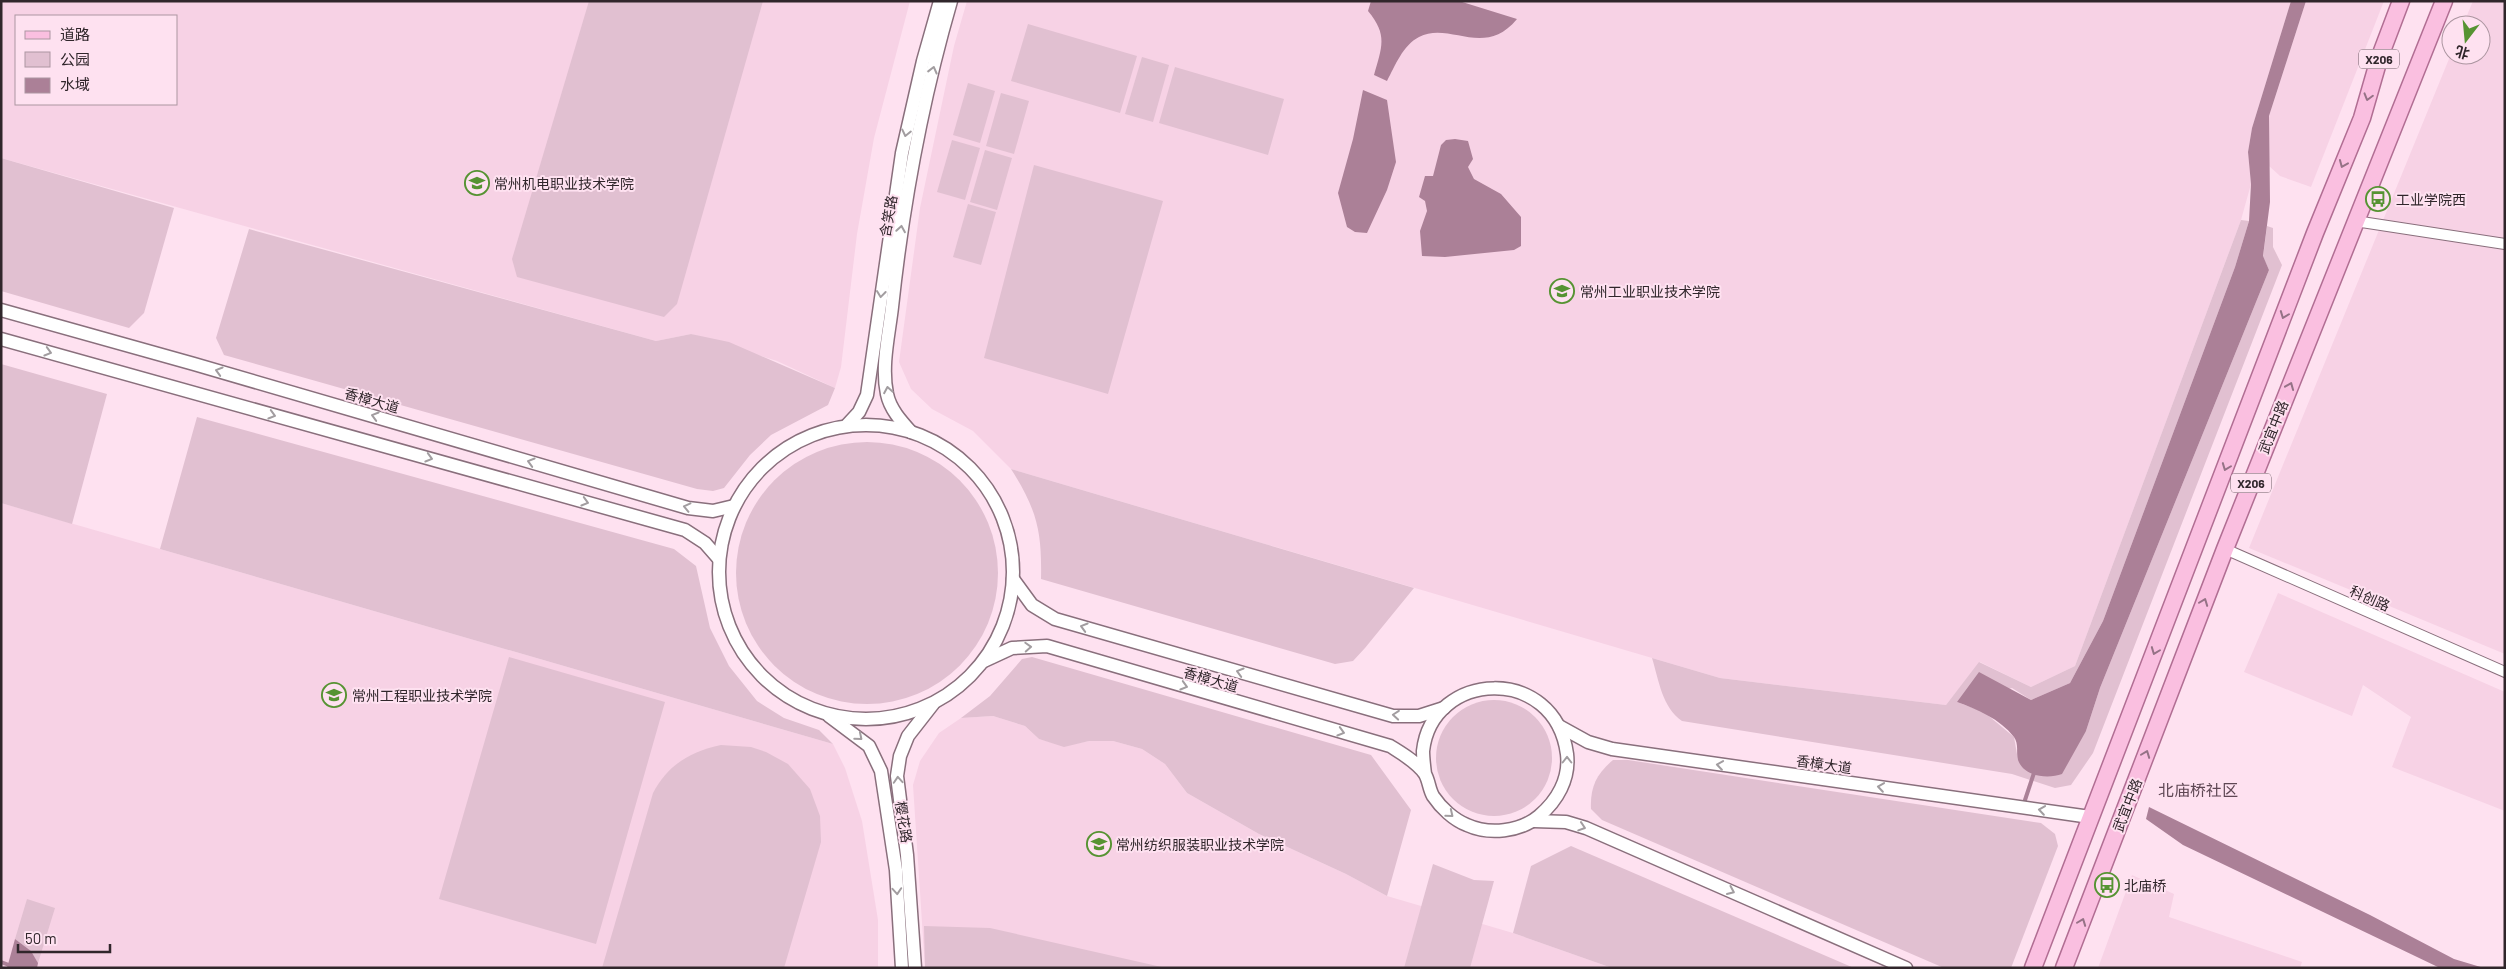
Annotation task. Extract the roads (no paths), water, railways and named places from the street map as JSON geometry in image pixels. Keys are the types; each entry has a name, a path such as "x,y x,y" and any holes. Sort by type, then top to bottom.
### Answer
{"main road":[{"name":"X206","path":"2032,968 2314,233 2362,118 2379,59 2401,1"},
{"name":"武宜中路","path":"2064,968 2225,549 2444,1"}],"street":[{"name":"含笑路","path":"846,426 859,412 867,395 902,154 923,61 940,1"},
{"name":"含笑路","path":"911,432 897,415 887,394 885,367 900,232 921,122 951,1"},
{"path":"2355,221 2505,244"},
{"name":"香樟大道","path":"1,310 194,364 688,508 713,511 734,506"},
{"path":"1,338 685,530 706,543 719,559"},
{"path":"846,426 882,426 911,432 923,436 958,457 978,476 992,496 1004,521 1013,560 1013,579 1005,621 994,646 982,662 973,673 950,693 919,709 888,717 859,718 835,715 784,694 761,673 740,647 731,630 721,594 719,559 725,529 734,506 754,476 788,447 812,435 846,426"},
{"name":"科创路","path":"2225,549 2505,672"},
{"name":"香樟大道","path":"1013,579 1032,605 1056,619 1393,716 1418,716 1444,708"},
{"name":"香樟大道","path":"982,662 1012,648 1046,646 1390,746 1407,757 1424,774"},
{"path":"1488,687 1512,689 1535,699 1553,716 1559,726 1565,738 1568,762 1563,786 1551,806 1534,821 1512,830 1489,831 1467,826 1447,813 1438,801 1424,774 1424,751 1430,728 1444,708 1464,694 1488,687"},
{"name":"樱花路","path":"915,968 907,855 897,776 900,756 908,736 935,700"},
{"name":"樱花路","path":"819,709 848,728 869,746 881,771 896,870 902,968"},
{"name":"香樟大道","path":"1559,726 1588,742 1612,749 2090,817"},
{"path":"1534,821 1566,822 1586,828 1906,968"}],"water":[{"path":"1371,1 1459,1 1517,19 1505,31 1492,36 1480,38 1431,33 1419,37 1404,50 1387,81 1374,75 1382,42 1379,27 1368,11"},
{"path":"2291,1 2306,1 2269,116 2270,202 2263,256 2269,270 2100,688 2086,731 2062,774 2056,776 2037,775 2025,770 2021,766 2018,760 2014,737 2002,725 1988,715 1957,702 1979,672 2031,700 2070,683 2103,621 2235,267 2249,221 2251,184 2248,152 2252,128"},
{"path":"1363,90 1387,100 1396,162 1387,190 1367,233 1355,232 1347,227 1338,193 1353,139"},
{"path":"1446,140 1468,141 1473,159 1468,167 1474,179 1501,194 1521,217 1521,246 1514,250 1445,257 1422,256 1420,231 1427,211 1425,201 1419,197 1425,176 1433,176 1441,145"},
{"path":"2149,807 2370,915 2454,959 2484,968 2440,968 2183,845 2146,819"},
{"path":"15,939 31,951 38,963 37,968 7,968"}],"waterway":[{"path":"2025,800 2035,770"},
{"path":"1,962 17,968"}],"place":[{"name":"常州机电职业技术学院","path":"477,183"},
{"name":"工业学院西","path":"2378,199"},
{"name":"常州工业职业技术学院","path":"1562,291"},
{"name":"常州工程职业技术学院","path":"334,695"},
{"name":"常州纺织服装职业技术学院","path":"1099,844"},
{"name":"北庙桥","path":"2107,885"}],"district":[{"name":"北庙桥社区","path":"2198,789"}]}
